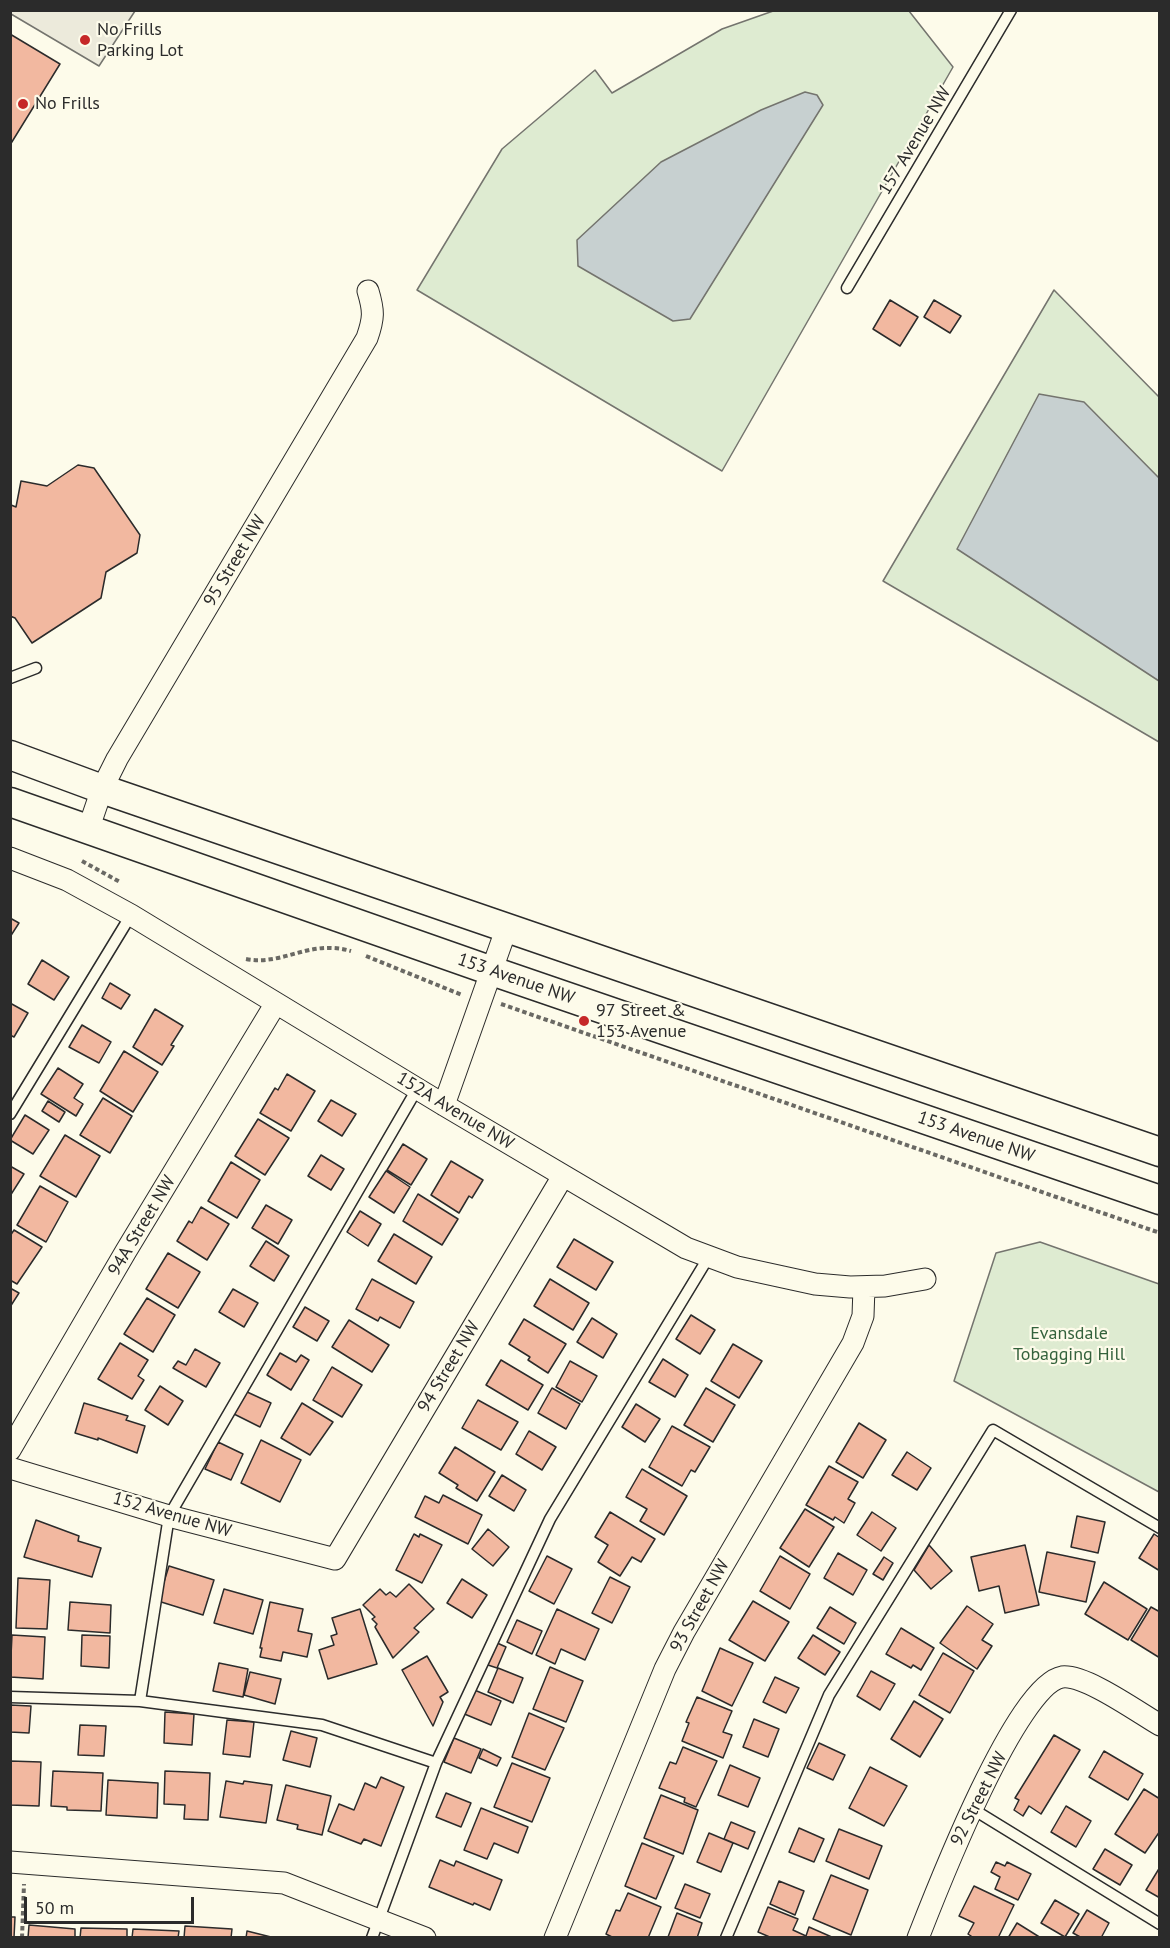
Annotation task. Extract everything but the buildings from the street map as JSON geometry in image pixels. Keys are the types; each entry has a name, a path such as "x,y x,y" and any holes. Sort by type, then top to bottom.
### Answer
{"main road":[{"path":"10,755 102,789 1160,1152"},
{"name":"153 Avenue NW","path":"10,802 492,971 1160,1200"}],"street":[{"name":"95 Street NW","path":"88,830 102,789 117,759 367,338 374,311 368,291"},
{"name":"152A Avenue NW","path":"10,858 66,880 131,915 666,1238 708,1258 795,1281 835,1286 885,1286 925,1278"},
{"path":"444,1105 507,927"},
{"name":"94A Street NW","path":"10,1450 126,1251 276,1003"},
{"name":"94 Street NW","path":"335,1558 563,1176"},
{"name":"93 Street NW","path":"555,1938 665,1669 684,1632 853,1343 863,1316 864,1287"},
{"name":"152 Avenue NW","path":"10,1468 169,1516 335,1558"},
{"name":"92 Street NW","path":"918,1938 971,1808 1035,1696 1043,1686 1062,1677 1075,1678 1086,1682 1160,1725"},
{"path":"12,1862 284,1883 376,1929 425,1938"}],"lane":[{"name":"157 Avenue NW","path":"847,288 1011,10"},
{"path":"10,678 36,668"},
{"path":"10,1114 131,915"},
{"path":"141,1701 169,1516 417,1089"},
{"path":"376,1929 436,1763 550,1519 708,1258"},
{"path":"726,1938 829,1695 993,1430 1160,1528"},
{"path":"10,1696 141,1701 322,1725 436,1763"},
{"path":"971,1808 1160,1924"}],"path":[{"path":"78,860 122,883"},
{"path":"242,957 259,961 269,960 325,946 338,947 463,995"},
{"path":"504,1005 1160,1233"},
{"path":"12,1862 24,1885 22,1938"}],"green space":[{"path":"776,10 909,11 953,67 722,471 417,290 502,149 595,70 612,93 722,29"},
{"path":"1054,290 1159,397 1159,742 883,581"},
{"name":"Evansdale Tobagging Hill","path":"1040,1242 1159,1284 1159,1492 954,1381 996,1253"}],"shaded area":[{"name":"No Frills Parking Lot","path":"11,10 135,11 99,66 11,14"},
{"path":"805,92 817,95 823,105 690,319 673,321 578,266 577,240 661,162 761,110"},
{"path":"1039,394 1084,402 1159,478 1159,681 957,549"}],"place":[{"name":"No Frills Parking Lot","path":"85,40"},
{"name":"No Frills","path":"23,104"},
{"name":"97 Street & 153 Avenue","path":"584,1021"}]}
